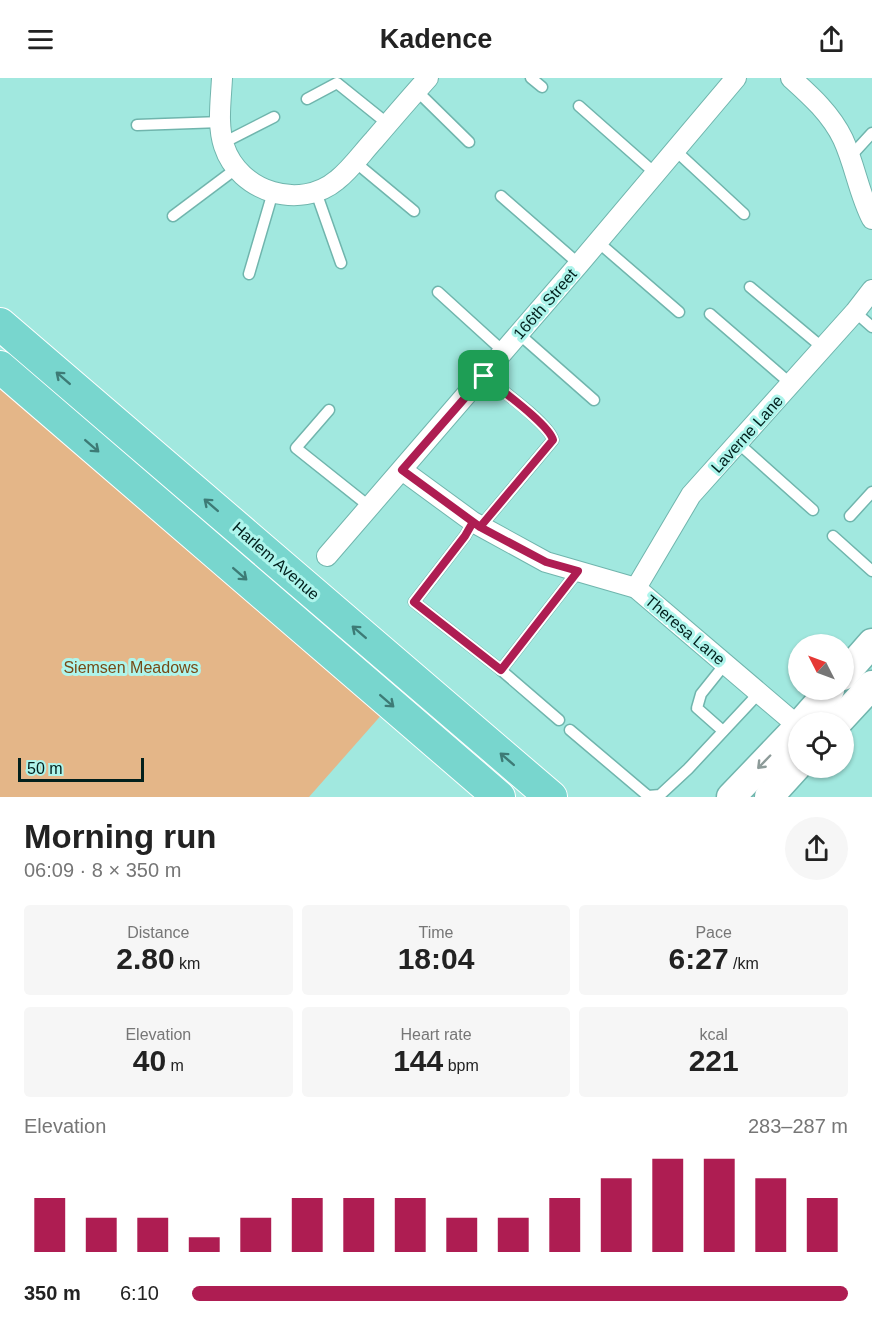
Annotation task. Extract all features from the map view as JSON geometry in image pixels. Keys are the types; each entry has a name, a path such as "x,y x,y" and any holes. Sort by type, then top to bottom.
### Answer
{"main road":[{"name":"Harlem Avenue","path":"0,324 551,797"},
{"name":"Harlem Avenue","path":"0,367 499,797"},
{"path":"854,663 872,643"},
{"path":"847,712 872,685"},
{"path":"811,712 821,700"},
{"path":"731,797 788,737"},
{"path":"772,796 788,777"}],"street":[{"path":"222,78 220,122 223,143 237,168 252,182 273,192 303,196 338,180 423,84"},
{"name":"166th Street","path":"327,556 484,376 736,78"},
{"path":"791,78 832,120 843,141 864,204 872,219"},
{"name":"Laverne Lane","path":"636,588 691,495 855,312 872,290"},
{"name":"Theresa Lane","path":"402,470 476,525 546,562 636,588 788,716"}],"lane":[{"path":"531,78 542,87"},
{"path":"307,99 340,81 388,123"},
{"path":"423,84 469,142"},
{"path":"579,106 656,174"},
{"path":"223,143 274,117"},
{"path":"137,125 220,122"},
{"path":"849,158 872,133"},
{"path":"676,151 744,214"},
{"path":"355,162 414,211"},
{"path":"173,216 237,168"},
{"path":"249,274 273,192"},
{"path":"316,192 341,263"},
{"path":"501,196 579,264"},
{"path":"598,242 679,312"},
{"path":"750,287 823,348"},
{"path":"438,292 504,352"},
{"path":"855,312 872,327"},
{"path":"710,314 791,384"},
{"path":"519,334 594,400"},
{"path":"484,376 536,419 552,435 553,440 465,536 414,602 501,670 559,720"},
{"path":"329,410 296,448 370,507"},
{"path":"738,443 813,510"},
{"path":"850,516 872,492"},
{"path":"832,536 872,571"},
{"path":"501,670 578,571"},
{"path":"723,731 697,708 701,694 725,664"},
{"path":"570,730 648,796 660,795 759,693"}],"green space":[{"name":"Siemsen Meadows","path":"0,383 384,712 309,797 0,797"}],"route":[{"path":"484,376 402,470 480,527 546,562 578,571 501,670 414,602 465,536 473,522 480,527 553,440 552,435 536,419 484,376"}]}
